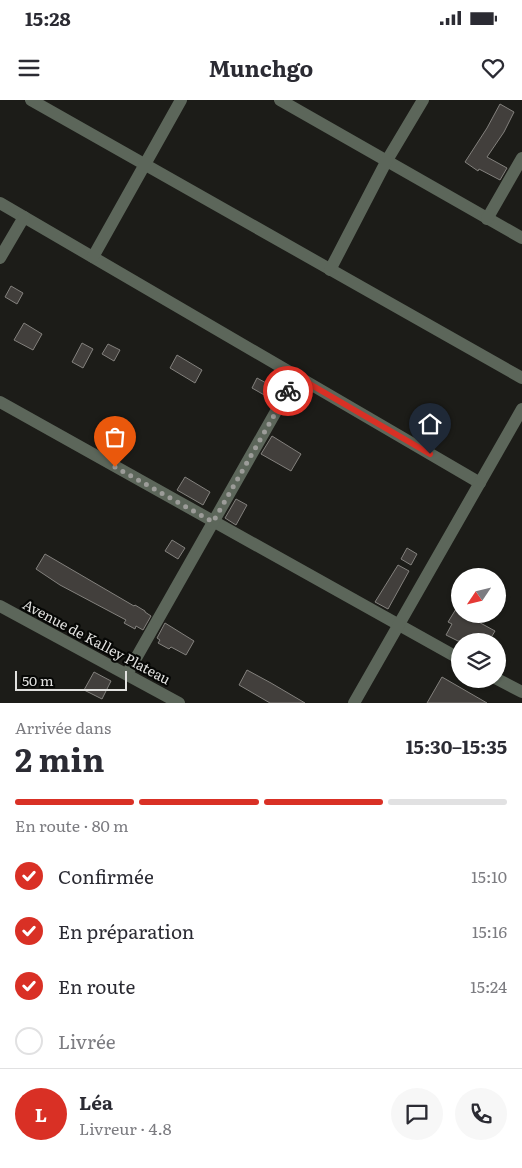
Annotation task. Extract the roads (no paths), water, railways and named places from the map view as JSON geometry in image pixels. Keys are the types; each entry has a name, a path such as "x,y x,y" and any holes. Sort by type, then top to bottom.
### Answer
{"street":[{"path":"30,100 522,378"},
{"path":"93,257 181,100"},
{"path":"280,100 296,104 386,162 522,238"},
{"path":"330,270 386,162 423,100"},
{"path":"487,218 522,158"},
{"path":"0,203 480,483"},
{"path":"0,258 24,217"},
{"path":"127,674 296,376"},
{"path":"0,402 451,654"},
{"path":"354,703 522,409"},
{"name":"Avenue de Kalley Plateau","path":"0,606 179,703"},
{"path":"506,684 522,692"}]}
